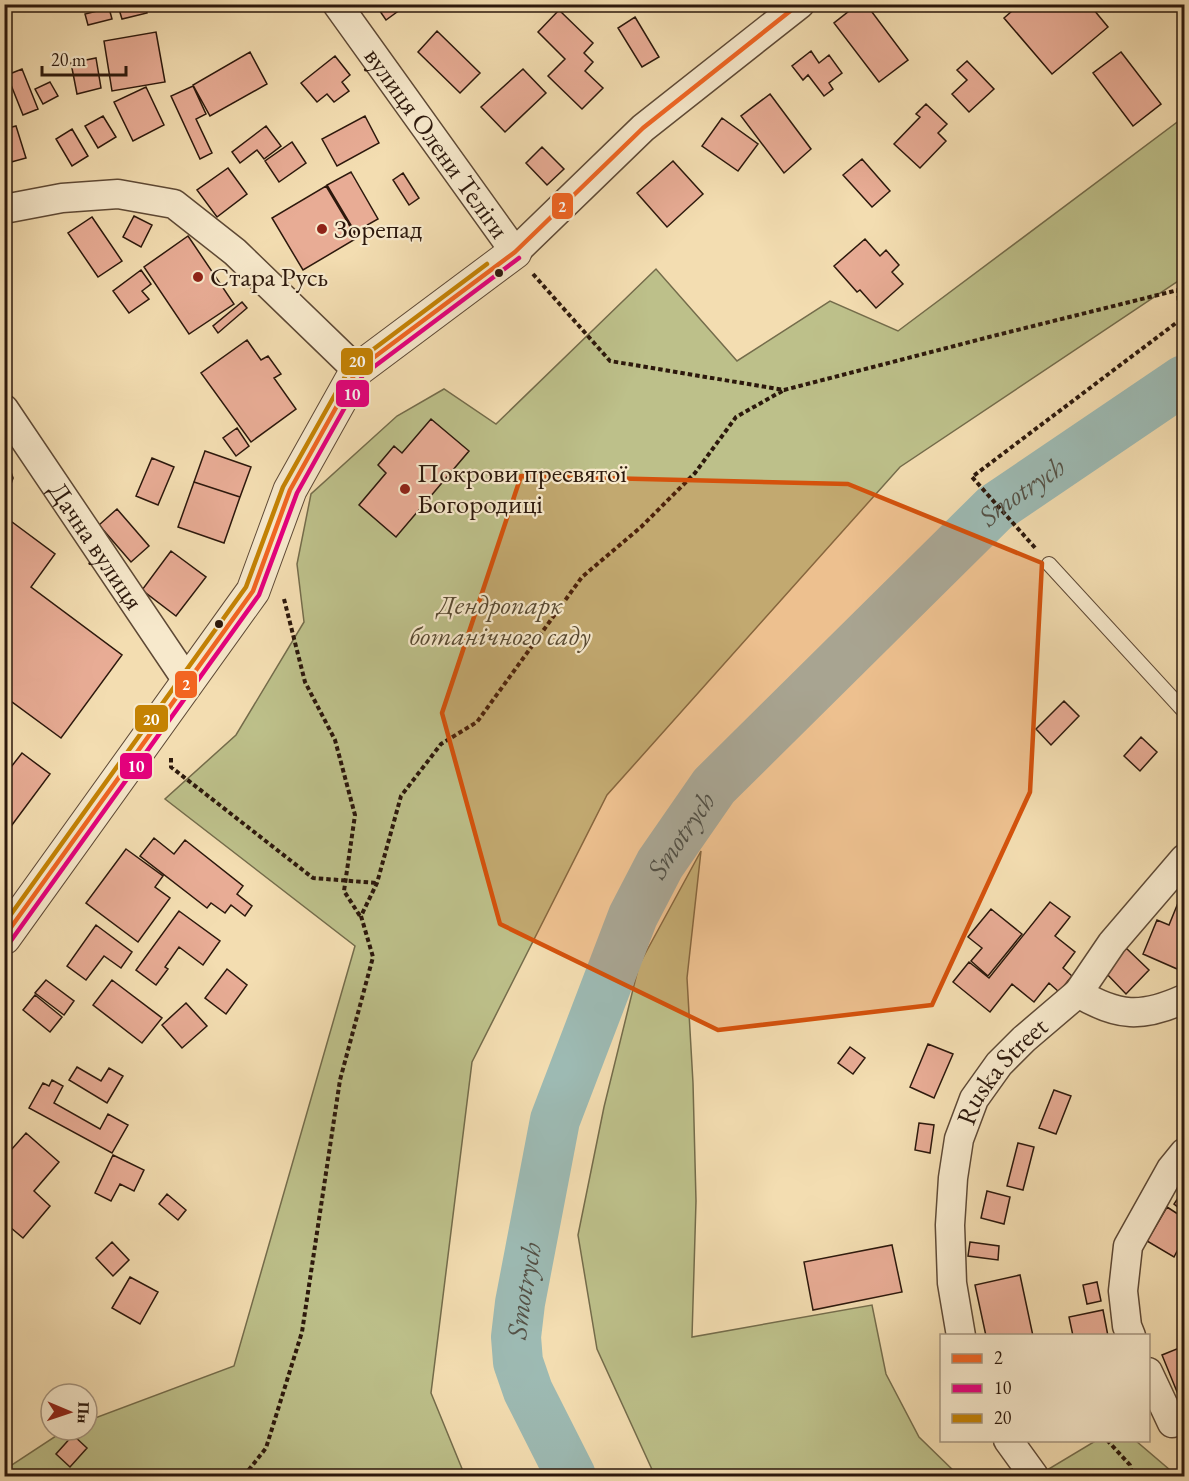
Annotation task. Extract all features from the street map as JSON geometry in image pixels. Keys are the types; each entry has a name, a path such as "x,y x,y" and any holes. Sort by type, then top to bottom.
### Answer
{"street":[{"name":"вулиця Олени Теліги","path":"337,4 515,252"},
{"path":"4,938 253,591 290,490 357,370 515,252 643,128 800,4"},
{"path":"4,209 62,198 118,194 174,204 235,252 357,370"},
{"name":"Дачна вулиця","path":"4,409 188,682"},
{"name":"Ruska Street","path":"961,1334 952,1283 950,1225 953,1178 959,1139 974,1099 999,1064 1024,1039 1078,993 1112,943 1185,859"},
{"path":"1078,993 1099,1005 1136,1013 1162,1009 1185,999"},
{"path":"1131,1334 1127,1326 1123,1291 1128,1246 1171,1169 1185,1153"},
{"path":"1150,1374 1172,1423"},
{"path":"1009,1442 1034,1476"}],"lane":[{"path":"1049,564 1185,711"}],"path":[{"path":"515,252 567,315 610,361 784,390"},
{"path":"361,916 377,883 401,796 441,744 477,722 582,577 641,527 688,480 736,417 784,390 1178,290 1180,320 972,477 1049,564"},
{"path":"244,1476 266,1448 302,1332 340,1080 373,957 361,916 344,891 355,816 335,740 305,682 282,594"},
{"path":"171,756 171,767 313,878 377,883"},
{"path":"1109,1442 1130,1465 1133,1476"}],"highlighted area":[{"path":"521,476 848,484 1042,563 1030,792 932,1005 718,1030 500,924 442,713"}],"green space":[{"name":"Дендропарк ботанічного саду","path":"1184,117 1184,277 900,467 607,795 472,1062 431,1393 465,1476 5,1476 4,1470 47,1442 99,1442 99,1417 234,1366 355,946 165,799 236,735 304,622 297,564 311,494 397,416 444,389 496,424 656,269 737,361 830,301 898,331"},
{"path":"701,851 687,978 696,1201 692,1337 872,1305 886,1374 919,1437 959,1476 655,1476 597,1349 578,1235 604,1107 639,965"},
{"path":"1094,1442 1137,1442 1177,1476 1037,1476"}],"building":[{"path":"145,4 147,13 122,19 118,6"},
{"path":"375,4 408,4 386,20"},
{"path":"858,4 866,4 908,60 879,82 834,23"},
{"path":"1020,4 1089,4 1108,27 1052,74 1004,18"},
{"path":"109,8 112,19 88,25 85,14"},
{"path":"559,10 593,43 584,53 593,62 585,71 603,88 582,109 548,76 565,59 538,32"},
{"path":"635,17 659,57 642,67 618,28"},
{"path":"437,31 480,73 460,93 418,52"},
{"path":"156,32 165,82 112,91 104,41"},
{"path":"811,51 819,63 829,55 842,73 829,83 833,89 824,96 808,75 803,80 792,66"},
{"path":"250,52 267,84 210,116 193,85"},
{"path":"1121,52 1161,104 1133,126 1093,73"},
{"path":"335,56 350,75 342,82 349,91 334,102 327,94 317,102 301,83"},
{"path":"96,58 101,88 77,94 71,63"},
{"path":"967,61 994,89 969,112 952,94 967,80 957,70"},
{"path":"22,69 38,109 23,115 7,75"},
{"path":"523,69 546,93 505,132 481,107"},
{"path":"50,82 58,96 43,104 35,89"},
{"path":"193,86 206,114 196,119 212,153 200,159 171,96"},
{"path":"146,87 164,125 133,141 114,102"},
{"path":"770,94 811,149 784,173 741,116"},
{"path":"926,104 947,124 938,133 946,141 920,168 894,144 920,117 916,114"},
{"path":"103,116 116,137 98,148 85,126"},
{"path":"365,116 379,143 337,166 322,139"},
{"path":"722,118 758,144 738,171 702,146"},
{"path":"16,126 26,158 4,164 4,129"},
{"path":"266,126 281,146 264,159 257,150 240,163 232,152"},
{"path":"72,129 88,156 72,166 56,139"},
{"path":"292,142 306,163 279,182 265,161"},
{"path":"542,147 564,169 547,185 526,163"},
{"path":"862,159 890,191 872,207 843,175"},
{"path":"673,161 703,194 667,227 637,193"},
{"path":"228,168 247,194 217,217 197,190"},
{"path":"351,172 378,219 355,232 327,185"},
{"path":"403,173 419,198 409,205 393,180"},
{"path":"326,186 357,238 303,270 272,218"},
{"path":"134,216 152,225 141,247 123,237"},
{"path":"92,217 122,261 98,277 68,233"},
{"path":"188,236 234,304 189,334 144,267"},
{"path":"865,239 880,256 886,250 899,265 892,272 903,284 876,308 860,290 857,292 834,266"},
{"path":"141,270 151,284 142,291 149,299 129,313 113,291"},
{"path":"242,302 247,308 218,333 213,326"},
{"path":"247,340 261,360 268,356 281,374 274,378 296,409 251,442 201,373"},
{"name":"Покрови пресвятої Богородиці","path":"431,419 469,451 396,537 359,505 386,473 378,465 394,446 402,453"},
{"path":"237,428 249,446 236,456 223,438"},
{"path":"205,451 251,467 240,497 194,482"},
{"path":"152,458 174,467 158,505 136,496"},
{"path":"4,470 11,472 13,478 11,484 6,487"},
{"path":"194,482 240,497 224,543 178,527"},
{"path":"117,509 149,546 131,562 99,525"},
{"path":"4,516 55,554 31,587 122,655 61,738 4,696 4,613 11,605 4,600"},
{"path":"171,551 206,577 176,616 142,590"},
{"path":"1064,701 1079,716 1051,745 1036,729"},
{"path":"1141,737 1157,752 1140,771 1124,756"},
{"path":"22,753 50,774 6,833 4,776"},
{"path":"154,838 174,854 185,840 243,886 237,894 252,906 245,916 231,905 225,913 211,903 207,908 140,856"},
{"path":"126,849 163,876 155,887 170,898 138,942 86,903"},
{"path":"1050,902 1070,917 1055,936 1075,952 1063,968 1072,976 1059,992 1049,983 1034,1002 1012,984 990,1012 953,982 969,962 989,978"},
{"path":"1178,903 1184,906 1184,972 1143,954 1157,920 1169,925"},
{"path":"991,909 1022,934 988,976 971,961 982,948 968,937"},
{"path":"179,911 220,941 203,965 179,947 165,967 168,969 156,985 136,970"},
{"path":"96,925 132,952 121,968 104,956 86,980 67,966"},
{"path":"1126,948 1149,970 1126,994 1104,971"},
{"path":"227,969 247,985 226,1014 205,998"},
{"path":"46,980 74,1001 64,1015 35,993"},
{"path":"112,980 162,1018 142,1043 93,1005"},
{"path":"35,995 62,1017 50,1032 23,1010"},
{"path":"186,1003 207,1026 182,1048 162,1025"},
{"path":"928,1044 953,1054 934,1098 910,1087"},
{"path":"850,1047 865,1058 853,1074 838,1063"},
{"path":"77,1067 101,1081 109,1068 123,1076 107,1103 69,1080"},
{"path":"52,1080 63,1086 54,1103 100,1129 108,1114 128,1125 112,1153 29,1108 43,1083 49,1086"},
{"path":"1054,1090 1071,1096 1056,1134 1039,1128"},
{"path":"919,1123 934,1125 930,1153 915,1150"},
{"path":"26,1133 59,1162 34,1191 50,1206 23,1238 4,1222 4,1158"},
{"path":"1018,1143 1034,1147 1023,1190 1007,1186"},
{"path":"113,1155 144,1170 134,1191 120,1184 111,1201 95,1193"},
{"path":"1184,1189 1184,1212 1174,1204"},
{"path":"987,1191 1010,1197 1004,1224 981,1218"},
{"path":"167,1194 186,1210 178,1220 159,1204"},
{"path":"1167,1207 1184,1218 1184,1238 1174,1257 1147,1241"},
{"path":"112,1242 129,1260 113,1276 96,1258"},
{"path":"970,1242 999,1246 998,1260 968,1256"},
{"path":"892,1245 902,1292 813,1310 804,1262"},
{"path":"1020,1275 1033,1334 986,1334 975,1285"},
{"path":"130,1277 158,1292 140,1324 112,1308"},
{"path":"1097,1282 1101,1301 1087,1304 1083,1285"},
{"path":"1103,1310 1108,1334 1073,1334 1069,1317"},
{"path":"1184,1346 1184,1409 1162,1355"},
{"path":"67,1442 81,1442 87,1448 70,1467 56,1454"}],"waterway":[{"name":"Smotrych","path":"571,1476 528,1391 518,1362 516,1337 520,1303 555,1120 633,916 660,864 714,786 995,508 1184,380"}],"transit line":[{"name":"2","path":"4,937 253,591 290,490 357,370 515,252 643,128 799,4"},
{"name":"10","path":"10,942 259,595 297,493 363,375 519,258"},
{"name":"20","path":"4,924 246,587 283,487 351,366 487,264"}],"place":[{"name":"Зорепад","path":"322,229"},
{"name":"Стара Русь","path":"198,277"},
{"name":"Покрови пресвятої Богородиці","path":"405,489"}]}
